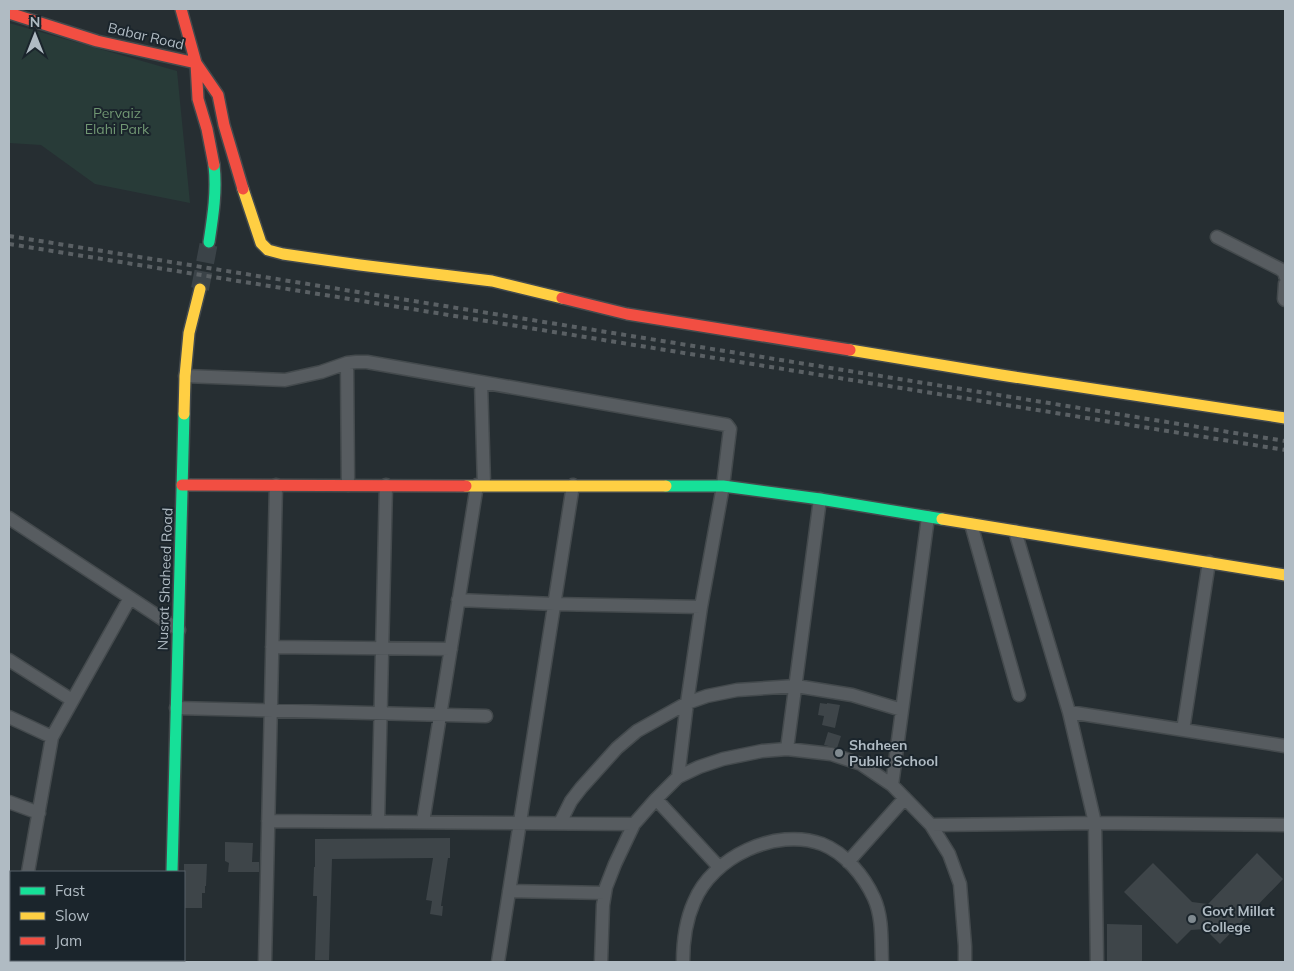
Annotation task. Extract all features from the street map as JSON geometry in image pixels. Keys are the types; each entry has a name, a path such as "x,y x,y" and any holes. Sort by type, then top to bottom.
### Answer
{"street":[{"path":"181,9 196,63 218,95 222,106 224,125 248,207 261,243 268,250 283,254 492,281 627,314 1001,375 1285,418"},
{"name":"Babar Road","path":"9,13 27,14 97,41 196,63 198,99 207,129 216,181 210,242"},
{"path":"1217,237 1280,269 1285,273 1285,276"},
{"path":"1285,284 1285,300"},
{"name":"Nusrat Shaheed Road","path":"172,871 185,376 189,334 200,288"},
{"path":"185,376 285,380 321,372 347,363 367,362 727,425 730,429 723,486 701,607 678,777"},
{"path":"347,363 348,485"},
{"path":"423,822 458,600 481,485 481,382"},
{"path":"182,485 723,486 820,499 1285,575"},
{"path":"265,962 276,485"},
{"path":"378,822 386,485"},
{"path":"498,962 573,485"},
{"path":"787,749 820,499"},
{"path":"892,786 928,517"},
{"path":"9,518 179,630"},
{"path":"971,524 1020,695"},
{"path":"1015,531 1069,712 1095,823 1097,962"},
{"path":"1183,730 1208,562"},
{"path":"28,871 52,736 130,598"},
{"path":"458,600 701,607"},
{"path":"272,647 450,649"},
{"path":"9,660 72,700"},
{"path":"560,823 581,788 617,748 637,731 687,703 706,696 737,690 796,686 852,695 902,710"},
{"path":"176,708 486,716"},
{"path":"1069,712 1285,746"},
{"path":"9,717 52,736"},
{"path":"601,962 602,905 606,887 634,824 678,777 723,759 762,751 787,749 831,754 861,764 892,786 931,825 949,854 960,884 965,962"},
{"path":"848,862 904,798"},
{"path":"656,799 719,866"},
{"path":"9,802 39,813"},
{"path":"268,821 634,824"},
{"path":"931,825 1095,823 1285,824"},
{"path":"683,962 687,926 694,902 702,886 719,866 753,847 772,842 802,840 822,844 840,855 862,876 875,899 881,924 882,962"},
{"path":"510,891 605,893"}],"green space":[{"name":"Pervaiz Elahi Park","path":"9,23 177,71 190,203 95,184 41,145 9,143"}],"building":[{"path":"820,703 840,705 835,728 822,725 824,716 818,715"},
{"path":"828,732 841,736 837,748 824,745"},
{"path":"450,838 450,858 448,858 441,906 443,906 442,916 430,914 432,901 426,900 433,858 332,859 329,960 315,960 317,896 313,896 315,839"},
{"path":"225,842 253,843 252,862 259,862 259,872 228,872 229,863 225,861"},
{"path":"1257,853 1283,879 1220,944 1205,929 1191,930 1177,944 1124,892 1153,863 1192,902 1208,904"},
{"path":"184,864 207,864 205,893 202,893 202,908 185,908"},
{"path":"1107,924 1142,925 1142,962 1107,962"}],"tunnel":[{"path":"200,289 209,242"}],"railway":[{"path":"9,236 1285,441"},
{"path":"9,244 1285,450"}],"traffic: fast":[{"path":"209,242 215,194 214,165"},
{"path":"172,871 184,414"},
{"path":"666,486 723,486 820,499 942,519"}],"traffic: slow":[{"path":"243,189 261,243 268,250 283,254 360,265 492,281 562,298"},
{"path":"184,414 189,333 200,289"},
{"path":"850,350 1285,418"},
{"path":"466,486 666,486"},
{"path":"942,519 1285,575"}],"traffic: jam":[{"path":"181,9 196,63 218,95 224,125 243,189"},
{"path":"9,13 97,41 196,63 198,99 207,129 214,165"},
{"path":"562,298 627,314 850,350"},
{"path":"182,485 466,486"}],"place":[{"name":"Shaheen Public School","path":"839,753"},
{"name":"Govt Millat College","path":"1192,919"}]}
